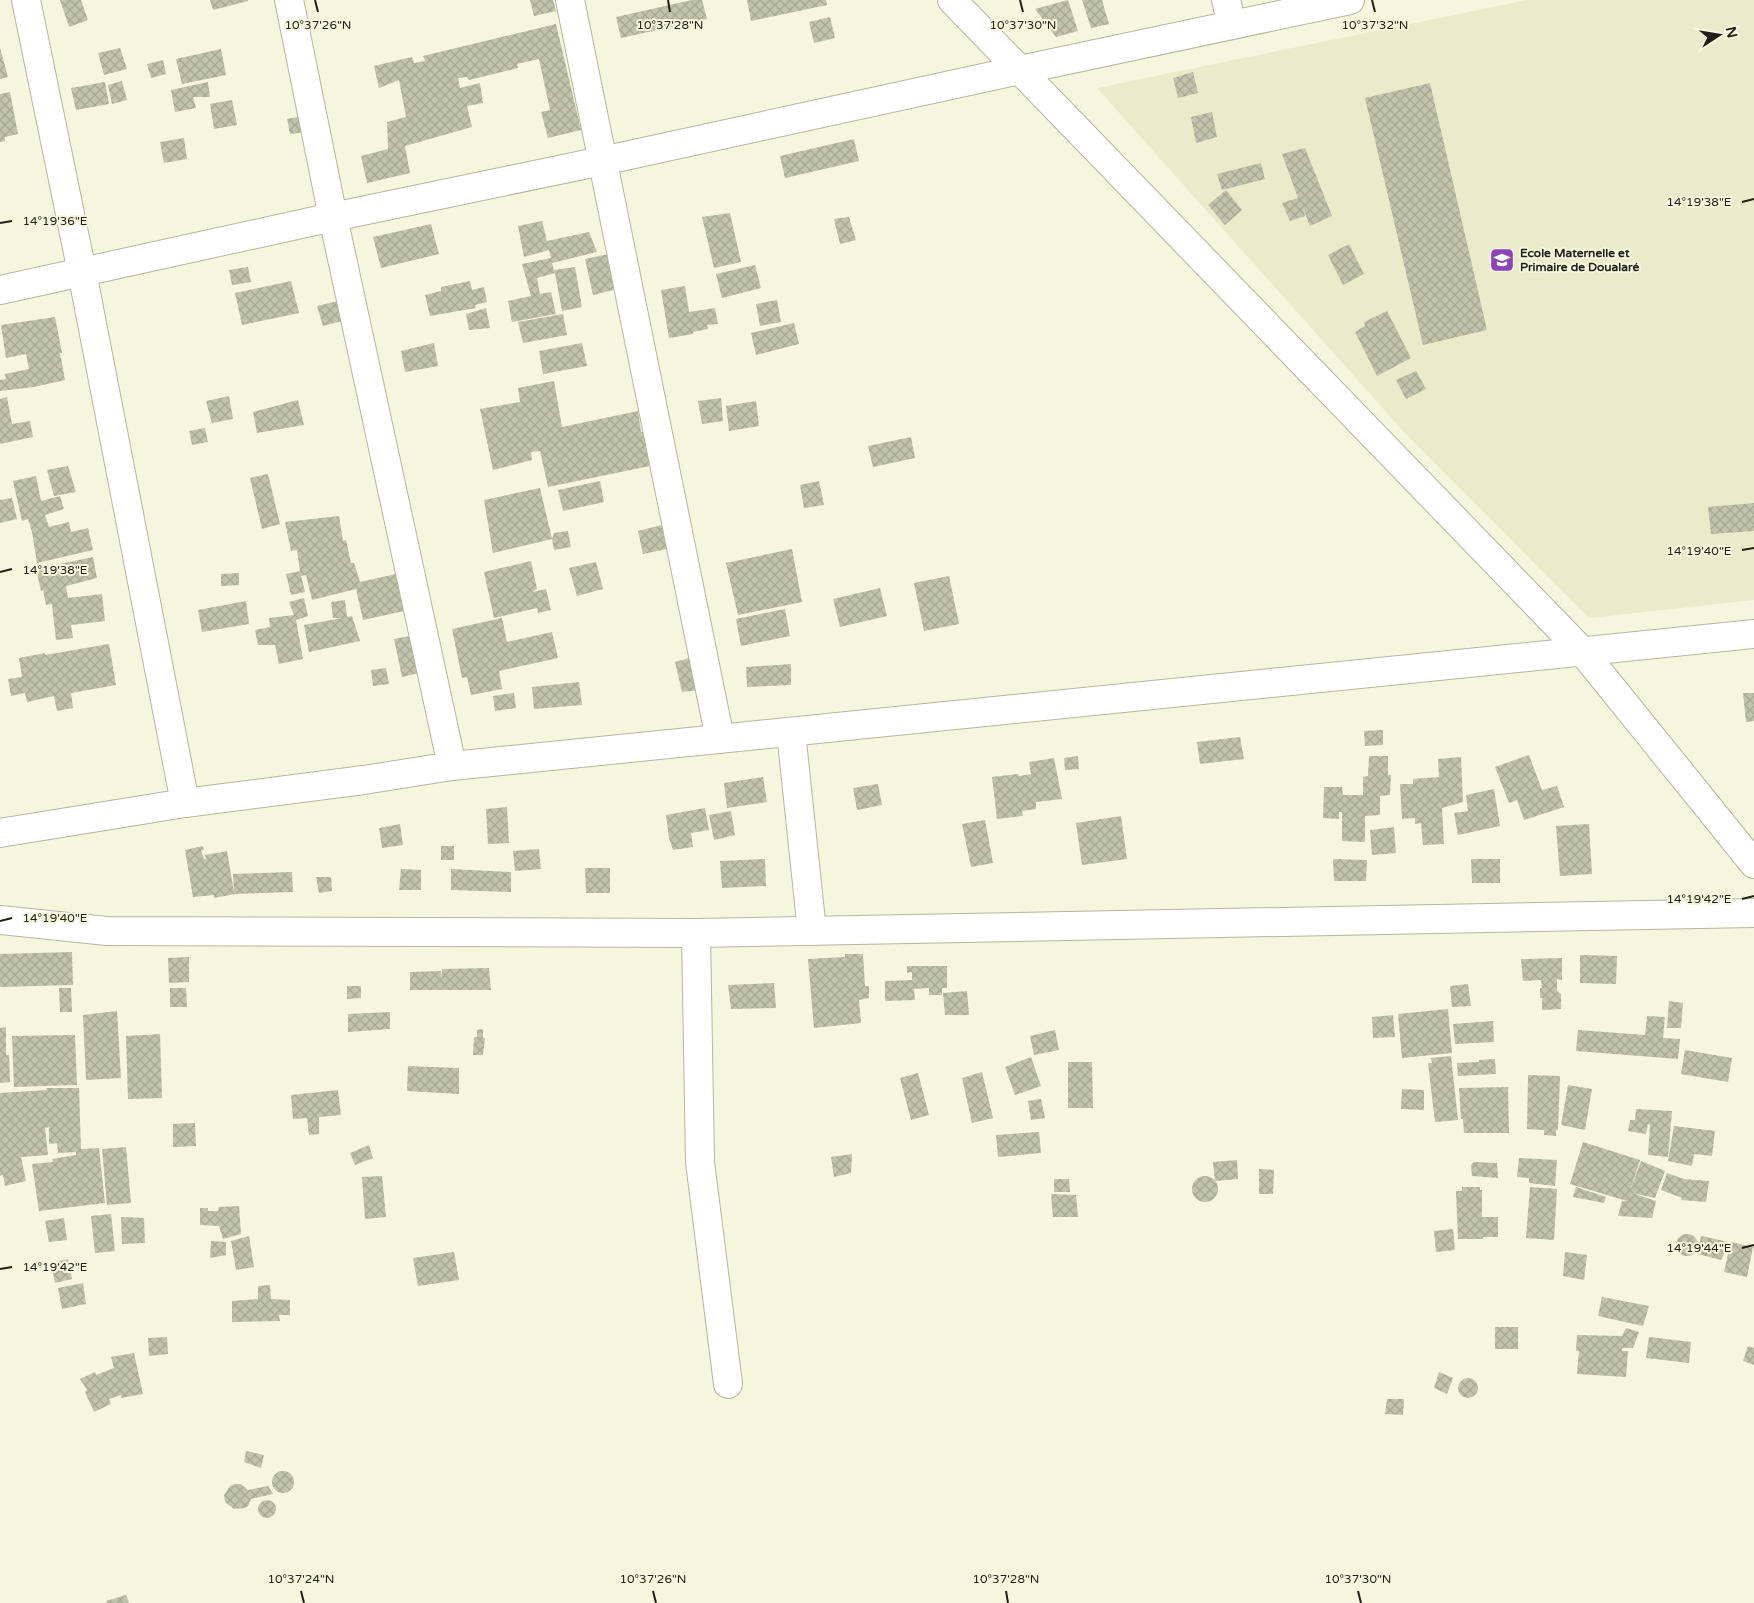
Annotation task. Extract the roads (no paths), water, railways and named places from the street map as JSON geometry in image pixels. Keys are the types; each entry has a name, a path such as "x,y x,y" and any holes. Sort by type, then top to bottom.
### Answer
{"street":[{"path":"26,0 82,272 185,803"},
{"path":"289,0 333,217 452,766"},
{"path":"570,0 720,739"},
{"path":"952,0 1582,651 1754,864"},
{"path":"0,290 333,217 602,162 1020,70 1229,13 1350,0"},
{"path":"0,833 185,803 364,780 452,766 1754,634"},
{"path":"791,732 812,931"},
{"path":"0,920 107,931 696,934 1754,913"},
{"path":"696,934 700,1162 728,1384"}],"place":[{"name":"Ecole Maternelle et Primaire de Doualaré","path":"1502,260"}]}
